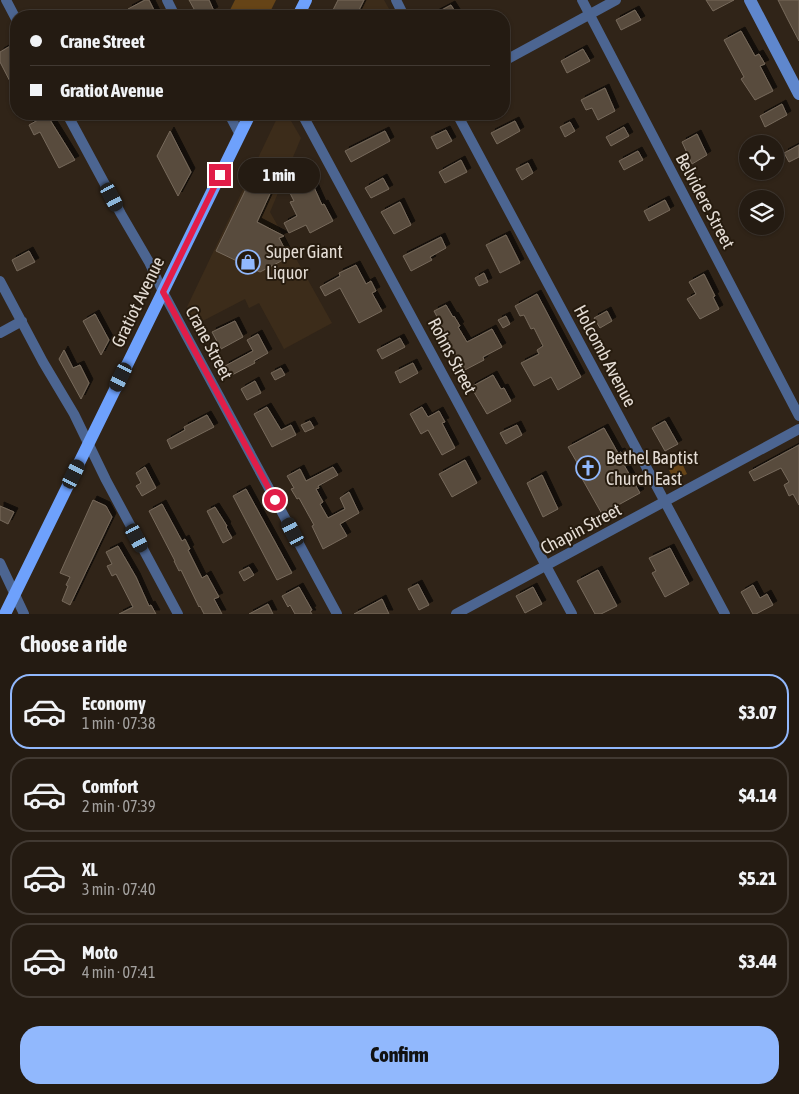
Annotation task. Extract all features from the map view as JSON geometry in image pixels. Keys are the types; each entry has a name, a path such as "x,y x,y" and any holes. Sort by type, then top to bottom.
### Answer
{"main road":[{"name":"Gratiot Avenue","path":"5,614 247,120"}],"street":[{"name":"Belvidere Street","path":"582,0 799,416"},
{"path":"510,57 616,0"},
{"path":"750,0 796,80 799,94"},
{"name":"Crane Street","path":"70,120 149,262 163,292 338,614"},
{"path":"231,120 240,135"},
{"name":"Rohns Street","path":"305,120 572,614"},
{"name":"Holcomb Avenue","path":"460,120 725,614"},
{"path":"0,281 74,414 88,445 178,614"},
{"path":"0,332 22,321"},
{"name":"Chapin Street","path":"456,614 799,429"},
{"path":"0,563 24,614"}],"shaded area":[{"path":"235,0 276,0 271,10 230,10"},
{"path":"339,0 384,0 390,10 334,10"},
{"path":"276,120 290,120 301,138 270,212 332,323 284,349 259,303 249,308 245,299 195,325 187,307"},
{"path":"682,463 687,474 674,480 669,470"}],"building":[{"path":"145,0 149,0 154,10 129,10"},
{"path":"189,0 209,0 214,10 195,10"},
{"path":"338,0 364,0 359,10 333,10"},
{"path":"706,0 734,0 713,11"},
{"path":"778,0 799,0 799,41 787,18"},
{"path":"451,5 454,10 441,10"},
{"path":"635,10 641,20 621,30 616,20"},
{"path":"741,31 755,56 759,54 765,64 760,66 773,91 755,100 741,79 744,77 724,40"},
{"path":"10,46 10,81 0,62 0,52"},
{"path":"583,49 590,61 567,73 561,61"},
{"path":"605,88 615,111 598,120 592,108 586,110 581,100"},
{"path":"782,104 787,115 765,127 760,116"},
{"path":"38,120 50,120 75,160 59,168 40,132 34,135 29,125"},
{"path":"515,121 520,131 497,144 491,133"},
{"path":"570,122 575,131 565,137 560,127"},
{"path":"624,127 629,136 611,146 606,137"},
{"path":"446,130 452,141 437,149 431,137"},
{"path":"170,131 191,172 178,196 157,156"},
{"path":"385,131 390,141 351,162 345,151"},
{"path":"697,134 707,155 692,164 682,142"},
{"path":"799,145 799,157 789,162 784,153"},
{"path":"638,151 643,160 624,170 619,161"},
{"path":"461,160 467,172 445,183 439,172"},
{"path":"259,162 280,172 257,222 284,236 279,238 289,257 260,272 216,251"},
{"path":"528,163 533,173 522,180 516,169"},
{"path":"309,176 322,205 324,204 333,221 310,233 306,225 289,233 284,223 297,216 290,202 294,201 287,187"},
{"path":"383,178 389,189 371,198 365,188"},
{"path":"665,200 670,210 649,221 644,211"},
{"path":"400,202 411,225 394,234 381,212"},
{"path":"506,235 520,263 500,273 486,245"},
{"path":"441,237 446,248 430,257 432,260 411,271 403,256"},
{"path":"29,251 35,262 17,271 12,260"},
{"path":"356,265 366,284 371,281 376,291 372,293 382,311 359,323 340,288 325,296 320,287 340,276 339,273"},
{"path":"484,273 488,282 479,286 475,278"},
{"path":"704,274 719,309 700,319 687,299 696,294 689,282"},
{"path":"537,294 581,377 558,390 551,377 534,386 521,363 539,354 537,350 543,346 534,328 531,329 524,315 520,316 515,306"},
{"path":"446,305 460,326 458,327 467,342 492,329 502,347 483,357 484,360 463,371 434,311"},
{"path":"607,311 612,321 600,328 594,318"},
{"path":"95,314 109,340 101,355 83,321"},
{"path":"506,316 510,324 503,328 498,320"},
{"path":"235,321 243,337 221,349 212,332"},
{"path":"258,334 268,353 254,361 255,363 230,376 225,366 253,351 247,340"},
{"path":"400,338 405,347 382,359 377,350"},
{"path":"64,350 73,368 80,365 89,383 81,399 59,359"},
{"path":"413,363 418,373 400,383 395,372"},
{"path":"281,368 285,375 275,380 271,373"},
{"path":"493,375 501,389 504,388 511,401 487,414 471,387"},
{"path":"255,381 261,393 247,400 241,389"},
{"path":"267,407 281,430 291,425 296,435 272,447 254,414"},
{"path":"422,407 428,417 439,411 445,422 442,423 455,448 442,455 428,430 421,434 410,414"},
{"path":"207,415 214,427 171,449 167,440 185,430 184,427"},
{"path":"310,421 314,428 305,432 301,425"},
{"path":"665,421 678,444 665,451 652,428"},
{"path":"517,425 522,435 506,444 500,433"},
{"name":"Bethel Baptist Church East","path":"604,428 618,453 621,452 627,463 624,465 640,493 602,514 580,475 583,473 568,447"},
{"path":"799,445 799,505 793,494 789,496 784,485 789,482 781,468 754,481 749,472"},
{"path":"465,460 477,483 452,497 439,474"},
{"path":"145,467 156,488 142,496 136,486 141,483 136,473"},
{"path":"333,467 338,475 316,489 323,502 320,504 328,518 345,509 340,498 349,492 359,513 340,524 347,536 323,549 312,526 314,525 299,498 297,499 291,489 294,488 287,476 300,469 306,481"},
{"path":"542,475 558,509 543,517 527,483"},
{"path":"246,489 292,573 277,580 233,496"},
{"path":"93,500 106,506 112,517 70,605 62,601 70,577 60,573"},
{"path":"162,504 182,541 185,539 190,549 188,550 202,578 207,575 219,597 214,599 222,614 204,614 181,570 179,571 149,511"},
{"path":"0,506 14,512 8,524 0,520"},
{"path":"215,507 232,538 223,543 207,511"},
{"path":"118,546 136,577 149,606 151,605 156,614 119,614 133,607 116,574 112,576 107,566 112,564 106,552"},
{"path":"670,548 689,584 665,597 652,573 656,571 649,558"},
{"path":"249,567 254,575 244,581 239,572"},
{"path":"598,570 617,606 601,614 595,614 577,581"},
{"path":"418,584 429,605 419,610 408,589"},
{"path":"753,585 760,598 767,594 773,605 756,614 753,614 741,592"},
{"path":"299,587 312,610 310,611 312,614 295,614 290,605 288,607 282,596"},
{"path":"533,587 542,604 525,613 516,596"},
{"path":"382,599 389,614 354,614"},
{"path":"268,604 273,614 249,614"}],"place":[{"name":"Super Giant Liquor","path":"248,262"},
{"name":"Bethel Baptist Church East","path":"588,468"}],"route":[{"path":"220,175 163,292 275,500"}]}
